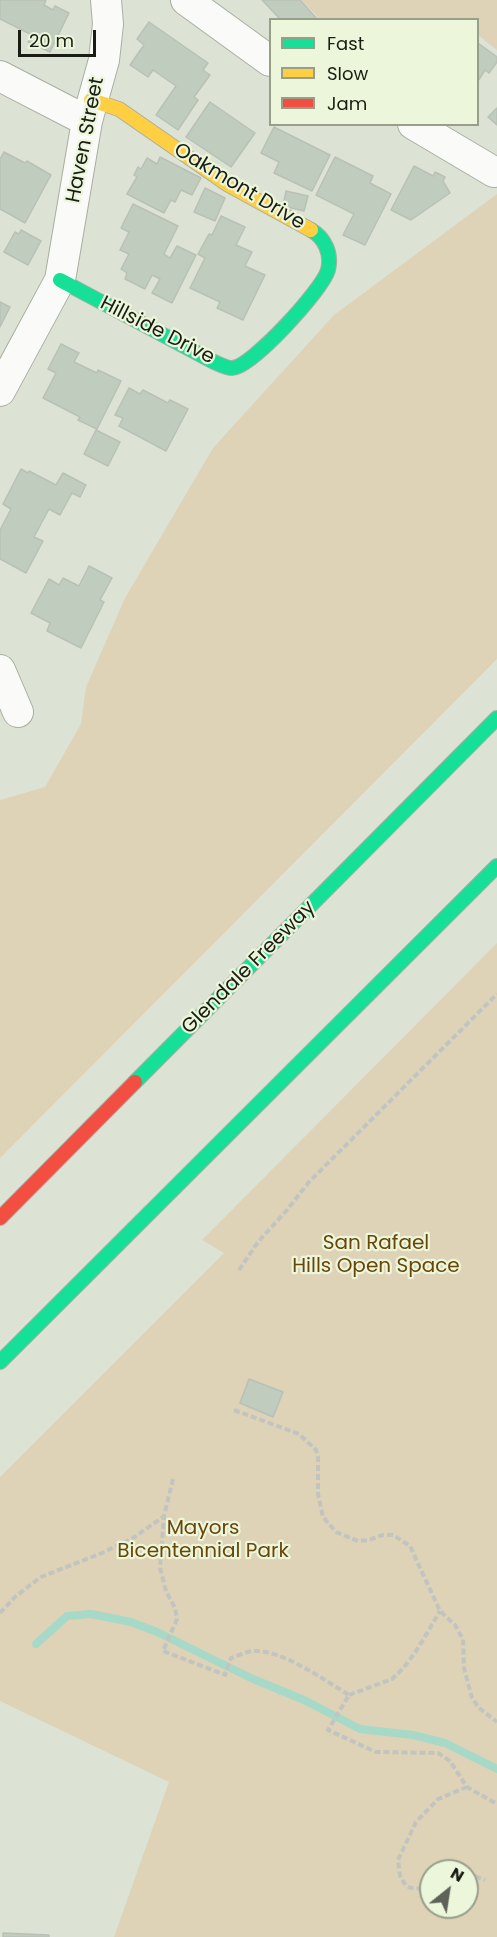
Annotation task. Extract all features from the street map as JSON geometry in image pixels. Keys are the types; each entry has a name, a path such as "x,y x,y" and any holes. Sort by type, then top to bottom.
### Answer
{"main road":[{"name":"Oakmont Drive","path":"89,110 119,109 228,184 318,234 330,257 327,276"},
{"name":"Hillside Drive","path":"60,280 214,362 232,368 257,355 327,276"},
{"name":"Glendale Freeway","path":"0,1218 497,718"},
{"path":"0,1362 497,866"}],"street":[{"name":"Haven Street","path":"0,392 60,280 89,110 104,60 108,24 106,0"},
{"path":"186,0 269,60"},
{"path":"0,76 89,110"},
{"path":"417,126 494,172"},
{"path":"0,670 18,712"}],"path":[{"path":"239,1270 258,1242 309,1182 497,994"},
{"path":"234,1410 299,1434 316,1450 320,1506 323,1517 336,1532 358,1541 393,1535 410,1546 440,1611 455,1625 463,1639 464,1668 472,1698 479,1708 497,1722"},
{"path":"173,1479 164,1516 160,1568 165,1591 177,1614 163,1651 225,1675 231,1658 254,1651 270,1653 295,1663 349,1695"},
{"path":"0,1613 16,1596 41,1577 133,1538 164,1516"},
{"path":"440,1611 411,1659 397,1674 392,1679 349,1695 328,1730 368,1749 385,1752 438,1753 450,1761 467,1787 497,1804"},
{"path":"419,1889 406,1886 400,1876 398,1860 416,1821 438,1799 467,1787"},
{"path":"479,1878 485,1880"}],"green space":[{"path":"301,0 497,0 497,50 479,36 479,18 319,18"},
{"path":"497,194 497,659 0,1158 0,800 45,787 81,724 86,687 125,598 213,448 334,315"},
{"path":"497,943 497,1937 114,1937 169,1782 0,1701 0,1477 224,1253 202,1240"}],"building":[{"path":"0,0 46,0 44,5 53,10 55,6 69,13 50,52 28,42 32,35 0,19"},
{"path":"262,0 300,0 316,18 279,18"},
{"path":"149,22 208,63 203,70 210,75 194,97 198,100 178,130 156,115 176,86 153,70 148,77 130,65 144,45 137,39"},
{"path":"479,44 497,57 497,62 489,73 485,70 479,79"},
{"path":"210,102 255,133 231,167 186,137"},
{"path":"497,108 497,125 488,117"},
{"path":"274,127 330,155 312,191 274,173 279,162 261,153"},
{"path":"4,152 25,163 27,161 51,175 25,223 0,209 0,159"},
{"path":"160,157 201,178 192,195 181,190 175,202 171,200 164,213 127,194 137,177 134,175 138,167 141,169 147,158 157,164"},
{"path":"335,157 373,176 370,183 391,194 365,245 343,235 354,214 316,195"},
{"path":"414,166 433,176 435,172 445,177 443,181 450,193 411,220 391,210"},
{"path":"205,188 225,198 215,221 194,212"},
{"path":"286,191 308,196 304,211 283,206"},
{"path":"133,204 178,226 164,254 170,258 177,246 196,255 172,303 152,293 160,279 152,275 145,289 125,279 127,273 121,269 129,254 120,250 129,232 121,228"},
{"path":"221,216 245,227 236,245 252,252 245,266 265,275 243,320 217,308 220,302 190,288 205,258 198,254 209,234 212,235"},
{"path":"21,230 41,241 28,265 4,252 15,232 19,234"},
{"path":"0,302 10,307 0,327"},
{"path":"61,344 79,353 74,362 121,381 97,429 78,420 80,417 43,398 56,373 48,369"},
{"path":"129,388 140,394 143,390 168,403 170,400 188,409 166,451 119,426 123,418 115,415"},
{"path":"96,430 120,442 108,466 84,454"},
{"path":"21,469 56,485 63,473 86,485 80,497 72,493 60,515 49,509 34,537 43,541 26,573 0,559 0,530 11,509 3,504"},
{"path":"89,566 112,578 100,600 104,602 81,648 47,631 50,623 31,613 49,579 59,585 63,578 79,586"},
{"path":"249,1379 283,1392 273,1417 240,1403"},
{"path":"3,1933 49,1935 49,1937 3,1937"}],"waterway":[{"path":"36,1644 67,1616 91,1614 131,1622 157,1632 253,1679 304,1700 360,1729 413,1735 445,1743 497,1769"}],"traffic: fast":[{"path":"60,280 214,362 232,368 241,365 269,342 323,280 328,270 328,252 324,242 311,230"},
{"path":"135,1082 497,718"},
{"path":"0,1362 497,866"}],"traffic: slow":[{"path":"91,100 119,109 227,184 311,230"}],"traffic: jam":[{"path":"0,1218 135,1082"}],"park label":[{"name":"San Rafael Hills Open Space","path":"376,1256"},
{"name":"Mayors Bicentennial Park","path":"203,1540"}]}
